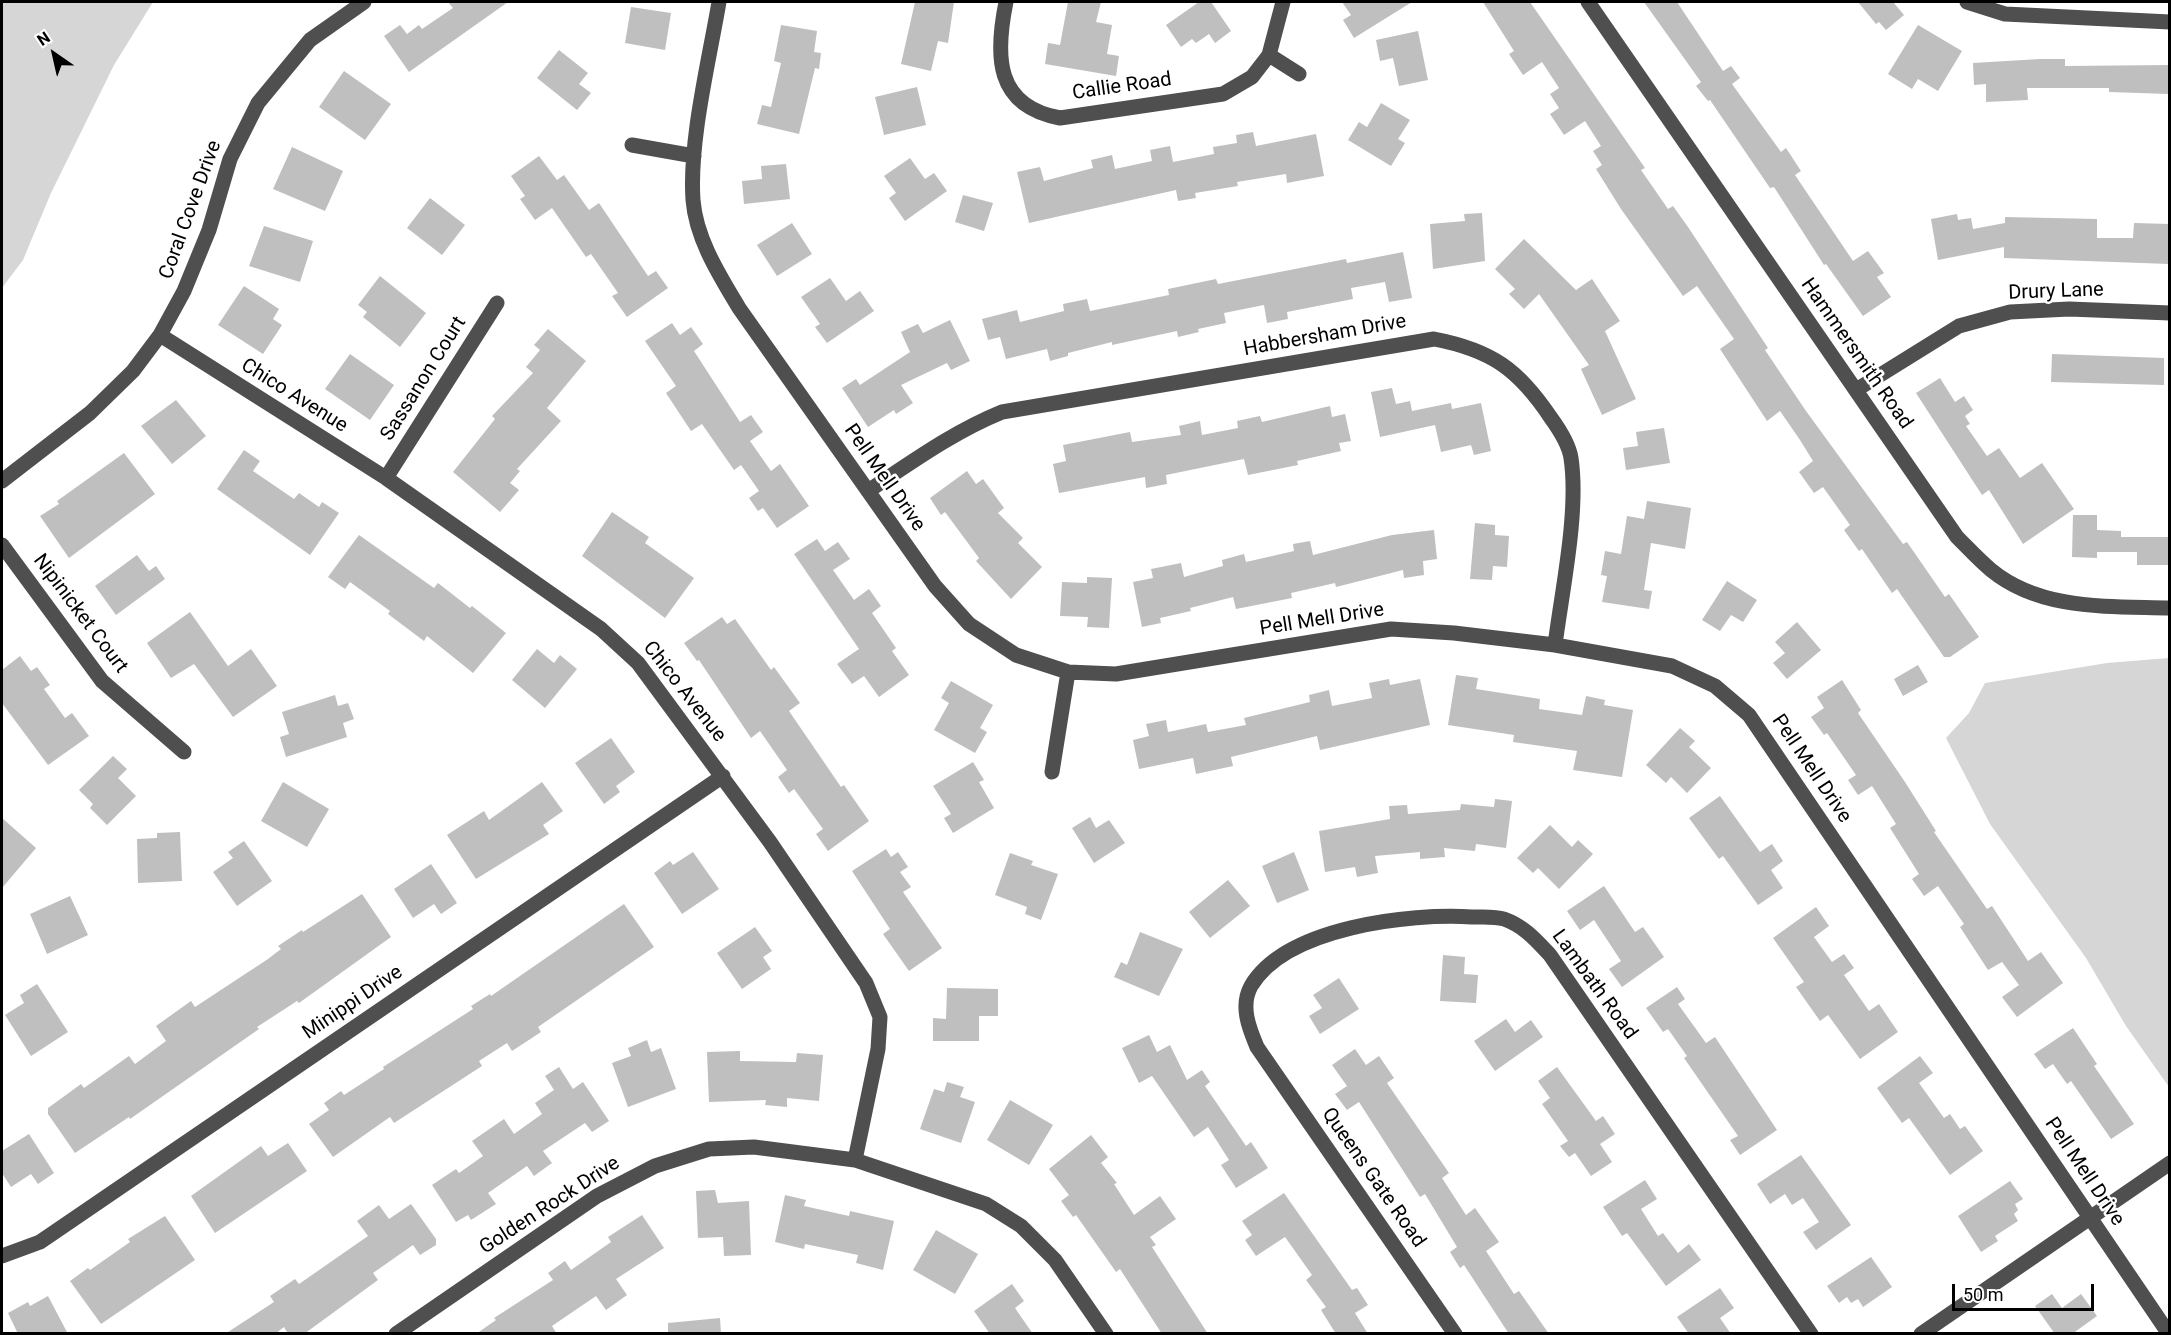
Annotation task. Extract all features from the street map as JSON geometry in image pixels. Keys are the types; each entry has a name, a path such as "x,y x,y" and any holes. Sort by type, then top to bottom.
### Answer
{"street":[{"name":"Coral Cove Drive","path":"2,481 90,413 133,371 160,335 184,291 209,230 230,159 258,103 310,40 364,2"},
{"name":"Pell Mell Drive","path":"719,2 694,156 693,202 711,262 739,308 935,586 969,624 1016,655 1068,672 1116,674 1391,629 1454,633 1554,645 1672,666 1715,686 1749,715 2169,1334"},
{"name":"Callie Road","path":"1006,2 999,48 1005,78 1021,102 1041,114 1060,118 1223,94 1252,77 1269,55 1283,2"},
{"name":"Hammersmith Road","path":"1588,2 1957,537 1992,571 2038,597 2075,604 2169,608"},
{"path":"1967,2 2005,14 2169,22"},
{"path":"1269,55 1299,74"},
{"path":"632,145 694,156"},
{"name":"Sassanon Court","path":"386,478 496,303"},
{"name":"Drury Lane","path":"1856,390 1959,326 2010,312 2069,309 2169,313"},
{"name":"Chico Avenue","path":"160,335 386,478 601,629 638,663 723,776 866,983 880,1017 878,1049 855,1160"},
{"name":"Habbersham Drive","path":"868,491 946,439 1002,412 1434,339 1467,345 1503,364 1533,390 1558,428 1571,456 1573,498 1554,645"},
{"name":"Nipinicket Court","path":"2,545 102,681 184,752"},
{"path":"1052,772 1068,672"},
{"name":"Minippi Drive","path":"2,1256 40,1242 723,776"},
{"name":"Lambath Road","path":"1257,1047 1245,1020 1250,988 1266,966 1299,946 1362,924 1436,914 1502,918 1529,932 1550,955 1811,1334"},
{"name":"Queens Gate Road","path":"1257,1047 1455,1334"},
{"name":"Golden Rock Drive","path":"396,1334 597,1196 655,1166 709,1149 754,1147 855,1160 986,1204 1021,1226 1055,1260 1106,1334"},
{"path":"1921,1334 2169,1163"}],"shaded area":[{"path":"2,2 153,2 114,65 51,193 23,260 2,288"},
{"path":"2170,658 2169,1087 2126,1026 2086,958 1990,824 1946,738 1969,713 1985,683 2107,663"}],"building":[{"path":"448,2 508,2 409,72 384,36 400,25 407,34 419,25 422,29 453,8"},
{"path":"915,2 954,2 948,43 938,41 931,71 901,64"},
{"path":"1068,2 1101,2 1096,22 1112,25 1107,54 1119,56 1116,76 1045,64 1048,43 1060,45"},
{"path":"1199,2 1211,2 1231,31 1215,43 1209,34 1196,43 1192,39 1181,47 1166,25"},
{"path":"1342,2 1412,2 1354,38 1343,20 1351,15"},
{"path":"1483,2 1530,2 1645,168 1641,170 1668,209 1673,206 1688,227 1768,348 1765,350 1806,411 1903,544 1907,542 1945,597 1949,594 1979,637 1950,657 1944,657 1897,589 1892,593 1862,549 1859,551 1844,530 1850,525 1823,487 1814,493 1799,472 1813,461 1800,440 1780,411 1767,421 1720,349 1734,339 1697,286 1683,296 1621,209 1596,169 1602,165 1593,151 1601,146 1585,121 1564,135 1550,114 1559,108 1550,94 1559,88 1542,62 1523,75 1509,54 1514,51"},
{"path":"1644,2 1677,2 1723,71 1731,66 1740,78 1732,84 1781,152 1786,148 1801,171 1795,175 1853,261 1868,251 1884,273 1877,277 1891,297 1863,316 1826,264 1824,265 1774,187 1770,188 1710,100 1708,101 1696,86 1701,82"},
{"path":"1858,2 1893,2 1904,15 1886,30 1879,22 1876,24"},
{"path":"631,7 671,13 665,50 625,43"},
{"path":"781,25 817,31 814,52 821,53 819,69 815,68 799,134 757,124 762,105 771,107 781,63 774,61"},
{"path":"1918,25 1962,51 1938,91 1918,79 1912,89 1888,74"},
{"path":"1418,31 1428,80 1399,86 1393,58 1380,61 1376,40"},
{"path":"559,50 588,73 579,84 591,93 577,110 537,78"},
{"path":"2065,59 2065,66 2169,65 2169,94 2109,92 2109,88 2027,88 2028,100 1986,102 1986,84 1974,85 1973,63"},
{"path":"344,71 391,104 365,140 319,107"},
{"path":"917,87 926,125 884,135 875,97"},
{"path":"1381,103 1410,120 1398,139 1405,143 1391,166 1348,140 1359,122 1367,127"},
{"path":"1253,132 1256,146 1316,134 1324,176 1287,183 1286,174 1237,182 1238,186 1195,193 1196,198 1178,201 1176,190 1029,223 1017,172 1040,167 1044,181 1093,168 1091,160 1112,155 1115,169 1152,161 1150,150 1170,146 1173,162 1214,154 1213,147 1237,143 1236,135"},
{"path":"292,147 343,171 325,211 273,189"},
{"path":"539,156 557,180 564,175 589,210 599,203 648,276 656,271 668,288 627,317 612,296 618,293 591,254 586,257 552,208 535,220 520,199 525,196 511,176"},
{"path":"910,158 925,179 934,173 947,191 905,221 889,198 896,193 884,176"},
{"path":"786,164 790,199 744,204 742,181 762,179 761,166"},
{"path":"963,195 993,203 984,231 955,222"},
{"path":"430,198 465,225 442,255 407,228"},
{"path":"1482,213 1485,261 1433,269 1430,224 1465,221 1464,214"},
{"path":"1957,214 1958,220 1971,218 1973,229 2005,223 2005,217 2097,219 2097,238 2133,238 2134,223 2169,224 2169,264 2004,258 2004,247 1938,260 1931,219"},
{"path":"792,223 812,254 777,276 757,245"},
{"path":"264,226 313,241 300,282 249,266"},
{"path":"1524,239 1576,290 1592,279 1620,321 1605,331 1636,399 1602,415 1581,369 1589,365 1539,294 1524,309 1509,294 1515,289 1495,269"},
{"path":"1403,252 1412,298 1389,302 1385,282 1351,288 1353,299 1287,312 1288,319 1267,323 1264,305 1224,313 1226,323 1198,329 1199,332 1178,337 1177,331 1112,345 1112,342 1068,353 1068,356 1050,361 1047,349 1006,359 1000,337 988,340 982,319 1017,310 1020,322 1064,311 1063,304 1087,299 1090,311 1169,295 1168,289 1216,279 1218,284 1346,259 1347,263"},
{"path":"380,276 426,313 400,347 363,317 367,312 358,305"},
{"path":"830,278 846,301 860,291 874,311 827,343 815,327 820,324 801,297"},
{"path":"244,286 279,309 273,319 282,325 263,354 218,325"},
{"path":"950,320 970,361 951,370 947,363 901,385 913,403 896,414 894,410 868,427 842,388 856,379 860,385 910,352 901,332 918,324 923,333"},
{"path":"672,323 680,335 691,327 703,344 694,351 740,422 751,415 763,432 750,441 771,471 780,464 809,506 777,528 763,508 758,511 749,498 759,491 741,465 734,470 702,424 691,431 666,393 676,386 645,341"},
{"path":"548,329 586,361 547,408 561,421 517,469 520,471 510,483 519,490 500,512 453,472 495,419 492,416 533,373 526,367 540,350 534,345"},
{"path":"350,354 394,385 370,420 325,389"},
{"path":"2052,354 2164,358 2164,385 2051,382"},
{"path":"1940,378 1955,402 1964,396 1973,410 1965,416 1970,424 1966,426 1987,456 1999,448 2020,478 2042,463 2074,509 2023,544 1989,490 1982,495 1916,393"},
{"path":"1392,388 1396,404 1410,401 1412,411 1451,403 1452,409 1481,403 1491,451 1474,455 1471,445 1441,452 1435,425 1380,437 1371,392"},
{"path":"176,400 206,436 172,464 141,426"},
{"path":"1330,406 1332,417 1345,414 1351,441 1339,443 1341,451 1297,461 1298,465 1248,475 1244,459 1166,475 1167,484 1146,488 1145,477 1059,493 1053,464 1066,461 1063,445 1130,432 1132,442 1181,435 1179,426 1200,421 1202,435 1238,428 1237,421 1260,416 1262,422"},
{"path":"1664,428 1670,463 1626,470 1623,448 1638,446 1636,432"},
{"path":"244,450 260,461 253,471 294,499 299,493 319,507 322,502 339,513 310,555 217,489"},
{"path":"124,453 155,494 69,558 40,516 59,504 57,501"},
{"path":"967,471 976,484 983,479 1004,508 998,513 1023,538 1018,543 1042,567 1011,599 976,561 979,558 945,512 941,515 930,498"},
{"path":"1647,501 1691,508 1685,549 1651,543 1644,590 1652,591 1649,609 1602,602 1607,576 1601,575 1605,551 1621,554 1627,516 1644,519"},
{"path":"612,512 649,537 645,543 694,578 665,618 582,556"},
{"path":"2073,515 2097,515 2097,530 2121,531 2121,537 2169,537 2169,565 2137,565 2137,552 2097,552 2097,558 2072,557"},
{"path":"1475,523 1495,525 1495,535 1509,536 1507,567 1493,566 1492,580 1470,579"},
{"path":"1434,530 1437,559 1423,561 1424,575 1404,578 1403,570 1336,587 1335,583 1291,593 1292,598 1236,609 1233,597 1190,608 1191,611 1160,618 1161,623 1142,627 1133,582 1153,578 1151,569 1181,563 1184,577 1223,566 1222,560 1244,554 1246,562 1294,551 1293,544 1310,541 1313,555 1392,535"},
{"path":"359,535 434,588 438,583 506,633 473,673 427,636 424,641 388,614 390,611 350,582 345,589 328,577"},
{"path":"817,539 825,551 838,542 850,559 833,570 854,600 869,589 881,606 872,613 896,648 892,651 909,675 879,697 864,676 852,684 837,664 859,649 794,554"},
{"path":"137,555 149,571 156,566 165,579 116,615 95,586"},
{"path":"1087,577 1112,578 1109,628 1087,627 1088,617 1060,616 1062,582 1087,583"},
{"path":"1727,581 1757,600 1743,622 1731,615 1720,631 1702,620"},
{"path":"190,612 228,666 251,649 277,686 233,717 194,664 171,678 147,643"},
{"path":"722,617 727,624 735,619 771,670 774,667 800,703 789,711 841,787 844,785 869,821 828,851 816,834 823,829 794,789 789,793 778,777 787,770 760,731 751,738 699,660 697,661 684,643"},
{"path":"1797,622 1821,650 1787,679 1773,663 1785,653 1775,642"},
{"path":"537,649 554,663 560,655 577,669 545,708 512,680"},
{"path":"20,656 31,671 37,667 50,685 44,689 65,718 72,713 89,736 48,765 2,703 2,670"},
{"path":"1918,665 1928,682 1903,696 1894,679"},
{"path":"1456,675 1478,678 1476,689 1540,699 1539,709 1582,715 1586,696 1605,700 1604,705 1633,710 1622,777 1573,770 1577,751 1513,742 1514,735 1448,725"},
{"path":"1389,679 1390,685 1420,679 1430,725 1320,750 1317,736 1231,757 1233,766 1196,774 1193,758 1139,769 1133,740 1149,736 1146,724 1166,720 1168,732 1206,724 1208,732 1246,725 1244,718 1310,702 1309,695 1329,690 1332,706 1372,698 1369,683"},
{"path":"1842,680 1861,710 1858,713 1905,782 1936,831 1934,832 1987,909 1992,906 2028,961 2041,952 2063,983 2017,1017 2002,997 2019,985 2002,962 1988,970 1960,927 1964,924 1938,886 1924,896 1912,879 1919,874 1890,828 1896,824 1872,786 1858,795 1848,780 1856,775 1827,733 1824,735 1811,717 1824,708 1817,697"},
{"path":"951,681 993,705 980,728 987,732 975,753 934,730 949,703 941,698"},
{"path":"335,695 338,706 348,703 354,719 343,723 347,737 286,757 280,737 289,734 282,712"},
{"path":"1680,728 1695,741 1689,747 1711,768 1687,793 1671,777 1666,783 1646,765"},
{"path":"611,738 635,772 616,786 620,792 604,804 575,763"},
{"path":"113,756 127,769 118,778 136,796 107,825 90,808 93,804 79,790"},
{"path":"973,762 984,780 979,782 994,808 953,833 944,818 951,814 933,786"},
{"path":"283,782 329,809 307,847 261,821"},
{"path":"542,782 563,811 543,825 549,834 476,879 447,835 484,811 489,820"},
{"path":"1720,796 1760,852 1772,844 1783,861 1771,870 1783,888 1758,905 1723,856 1719,859 1689,818"},
{"path":"1495,799 1512,801 1506,848 1476,844 1475,851 1444,848 1445,857 1420,859 1420,852 1375,856 1378,873 1357,877 1355,867 1325,872 1319,831 1390,819 1389,806 1407,805 1408,814 1460,810 1461,804 1494,807"},
{"path":"1090,817 1096,828 1109,820 1125,843 1094,863 1072,828"},
{"path":"2,818 36,848 2,888"},
{"path":"1550,825 1572,847 1578,840 1593,854 1559,889 1538,868 1533,873 1517,858"},
{"path":"180,832 182,881 138,883 137,839 157,838 157,833"},
{"path":"244,841 272,881 237,906 213,872 233,858 228,852"},
{"path":"886,849 891,857 898,852 908,867 900,872 911,887 903,892 942,948 909,971 883,934 890,929 852,871"},
{"path":"693,852 719,889 682,914 654,873 670,861 673,865"},
{"path":"1294,852 1309,890 1277,903 1262,866"},
{"path":"1010,853 1033,861 1031,865 1058,874 1041,920 1025,914 1027,907 995,895"},
{"path":"431,864 457,903 441,914 434,904 413,918 394,889"},
{"path":"1228,880 1250,906 1210,938 1189,912"},
{"path":"1604,886 1635,932 1643,927 1664,957 1622,987 1609,969 1621,961 1594,920 1580,930 1567,911"},
{"path":"362,894 391,937 299,1003 297,1001 257,1027 259,1029 130,1119 129,1117 75,1153 48,1114 48,1108 81,1084 84,1088 129,1056 135,1064 166,1041 156,1026 191,1001 195,1007 268,959 281,949 278,946"},
{"path":"70,896 88,935 47,954 30,914"},
{"path":"624,904 654,947 538,1027 541,1032 512,1051 507,1043 479,1061 482,1066 394,1123 390,1117 333,1157 309,1124 329,1110 324,1103 341,1091 344,1095 384,1069 383,1067 473,1009 471,1006 490,994 491,996"},
{"path":"1816,907 1829,926 1814,937 1832,962 1844,954 1854,968 1844,975 1869,1011 1879,1004 1898,1032 1860,1059 1828,1015 1820,1021 1796,987 1804,982 1773,938"},
{"path":"755,927 772,951 763,957 771,969 742,989 717,953"},
{"path":"1140,932 1183,949 1159,996 1114,977 1121,962 1127,965"},
{"path":"1443,955 1465,957 1464,974 1478,975 1476,1003 1440,1001"},
{"path":"1339,978 1359,1009 1320,1034 1309,1016 1322,1008 1313,995"},
{"path":"37,984 68,1032 31,1056 5,1015 24,1003 20,995"},
{"path":"1677,987 1685,999 1678,1004 1706,1043 1715,1037 1777,1130 1740,1155 1730,1140 1738,1136 1684,1058 1687,1056 1668,1029 1663,1032 1646,1008"},
{"path":"947,988 998,989 998,1016 979,1016 979,1041 933,1041 933,1018 946,1019"},
{"path":"1506,1019 1515,1032 1531,1020 1543,1037 1495,1071 1474,1041"},
{"path":"2073,1028 2097,1064 2094,1066 2134,1124 2111,1139 2071,1081 2067,1084 2053,1064 2045,1069 2034,1054"},
{"path":"1149,1035 1157,1052 1170,1045 1187,1080 1202,1070 1210,1082 1205,1086 1246,1146 1251,1142 1268,1168 1236,1188 1221,1165 1229,1160 1208,1127 1194,1137 1152,1076 1139,1083 1122,1048"},
{"path":"647,1040 651,1052 661,1048 676,1089 628,1107 612,1063 631,1056 628,1048"},
{"path":"1355,1049 1366,1065 1379,1056 1394,1078 1387,1083 1449,1173 1442,1178 1466,1215 1475,1208 1499,1242 1486,1251 1514,1294 1519,1291 1549,1334 1509,1334 1464,1265 1460,1268 1450,1252 1457,1247 1425,1194 1420,1197 1359,1102 1347,1110 1335,1094 1347,1086 1332,1065"},
{"path":"740,1051 740,1061 796,1062 797,1053 823,1055 819,1101 787,1098 787,1107 765,1105 766,1100 709,1102 707,1052"},
{"path":"1920,1056 1933,1073 1919,1083 1944,1118 1950,1114 1960,1129 1965,1126 1983,1151 1950,1175 1909,1118 1902,1123 1877,1088"},
{"path":"559,1067 573,1089 583,1082 609,1121 592,1132 585,1123 543,1151 552,1163 534,1176 527,1166 488,1193 496,1204 471,1220 468,1215 456,1222 432,1185 456,1169 459,1173 483,1156 472,1141 504,1119 514,1134 542,1114 535,1103 554,1090 545,1076"},
{"path":"1557,1067 1596,1121 1603,1116 1615,1134 1600,1144 1612,1162 1591,1176 1575,1153 1569,1157 1560,1146 1568,1141 1542,1104 1550,1098 1538,1081"},
{"path":"947,1082 964,1087 960,1097 975,1102 961,1143 920,1129 934,1089 944,1092"},
{"path":"1010,1100 1053,1125 1029,1165 987,1140"},
{"path":"29,1134 54,1173 38,1184 31,1174 11,1187 2,1173 2,1151"},
{"path":"1091,1135 1108,1157 1101,1163 1117,1183 1114,1184 1134,1215 1160,1196 1176,1219 1150,1237 1156,1245 1152,1247 1208,1334 1162,1334 1120,1269 1116,1272 1076,1215 1073,1217 1061,1201 1069,1195 1049,1169"},
{"path":"288,1143 307,1171 215,1233 191,1196 261,1146 268,1156"},
{"path":"1801,1155 1851,1225 1816,1250 1803,1232 1819,1222 1803,1198 1792,1205 1785,1194 1770,1204 1757,1184"},
{"path":"1645,1180 1657,1199 1641,1209 1658,1236 1663,1233 1678,1253 1689,1244 1701,1260 1666,1286 1627,1233 1622,1236 1603,1207"},
{"path":"2010,1181 2023,1199 2015,1204 2018,1210 2014,1214 2018,1221 1995,1236 1998,1241 1981,1252 1958,1216"},
{"path":"715,1190 718,1203 749,1201 751,1255 724,1256 723,1237 698,1238 696,1191"},
{"path":"1284,1193 1352,1290 1357,1288 1368,1305 1355,1313 1368,1334 1336,1334 1321,1310 1326,1307 1306,1280 1312,1275 1285,1237 1256,1256 1245,1240 1252,1235 1242,1221"},
{"path":"785,1195 806,1200 804,1206 849,1216 850,1211 894,1221 883,1270 856,1263 858,1255 805,1244 804,1249 775,1242"},
{"path":"411,1204 436,1239 436,1245 420,1255 413,1245 373,1273 378,1280 304,1334 288,1334 284,1327 275,1334 225,1334 274,1302 270,1296 295,1279 299,1284 368,1236 357,1221 379,1205 389,1219"},
{"path":"642,1215 664,1248 616,1279 627,1295 606,1310 596,1296 552,1326 557,1334 476,1334 496,1320 494,1318 553,1280 548,1273 565,1261 571,1270 611,1242 608,1237"},
{"path":"165,1216 195,1260 101,1324 70,1281 88,1268 90,1270 130,1242 128,1239"},
{"path":"936,1230 978,1254 955,1294 913,1270"},
{"path":"1871,1257 1892,1287 1863,1307 1858,1299 1851,1303 1847,1297 1839,1303 1827,1286"},
{"path":"1012,1284 1024,1301 1015,1308 1033,1334 990,1334 974,1311"},
{"path":"1720,1288 1734,1308 1720,1318 1731,1334 1689,1334 1677,1317"},
{"path":"2052,1294 2062,1308 2081,1294 2097,1316 2072,1334 2055,1334 2035,1306"},
{"path":"48,1296 68,1334 18,1334 8,1313 28,1302 30,1306"},
{"path":"720,1318 721,1334 668,1334 668,1323"}]}
